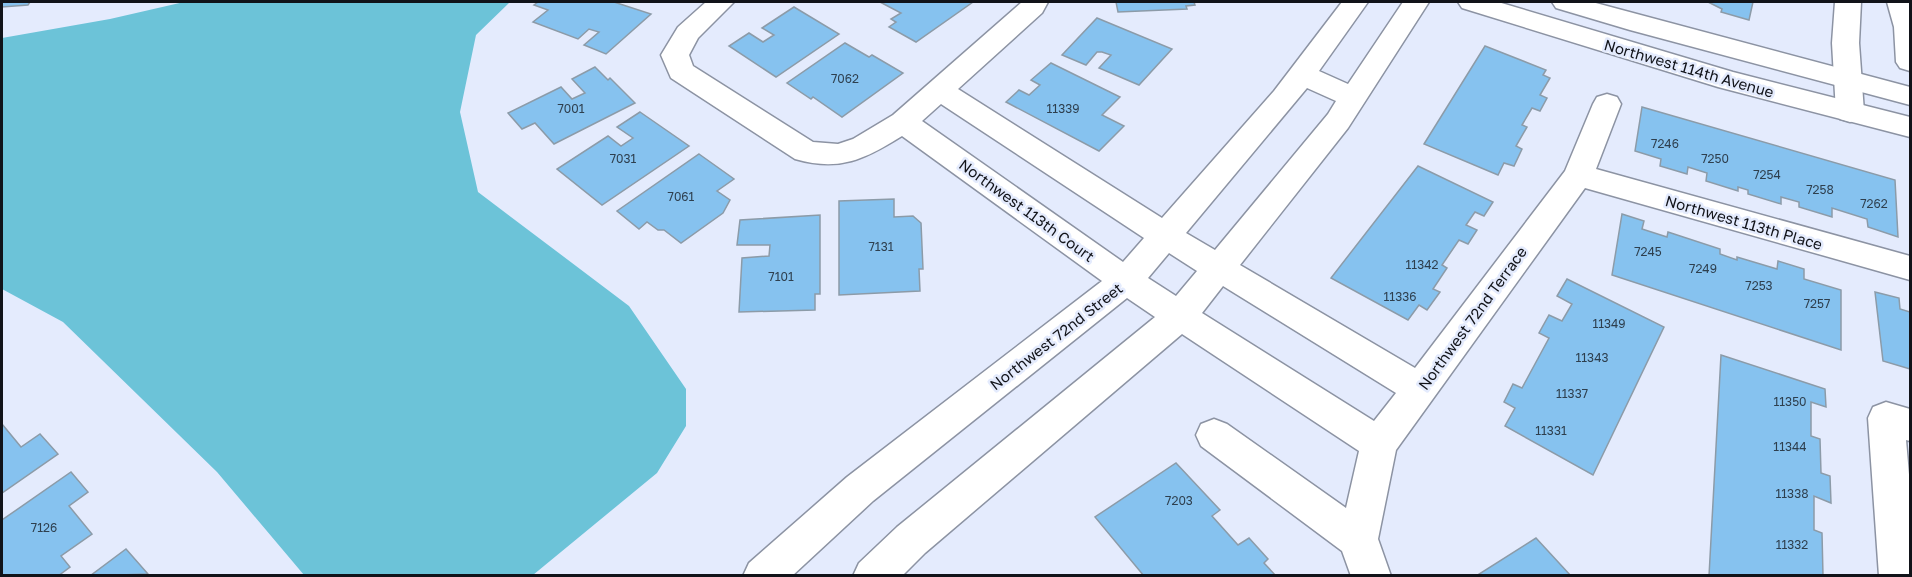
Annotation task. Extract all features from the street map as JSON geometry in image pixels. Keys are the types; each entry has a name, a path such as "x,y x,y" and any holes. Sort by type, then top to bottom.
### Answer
{"street":[{"path":"721,2 687,33 675,56 681,71 806,152 840,155 863,146 903,122 1033,7 1035,2"},
{"name":"Northwest 72nd Street","path":"763,576 860,489 1126,281 1164,235 1223,171 1303,75 1355,2"},
{"path":"873,576 911,540 1179,317 1338,121 1416,2"},
{"name":"Northwest 114th Avenue","path":"1470,2 1634,53 1911,127"},
{"name":"Northwest 114th Avenue","path":"1565,2 1848,81 1911,96"},
{"path":"1848,2 1845,21 1850,112"},
{"path":"1900,2 1907,27 1911,62"},
{"path":"1303,75 1353,97"},
{"path":"939,90 1164,235 1420,389"},
{"name":"Northwest 72nd Terrace","path":"1358,539 1379,444 1578,175 1607,104"},
{"name":"Northwest 113th Court","path":"903,122 1179,317 1379,444"},
{"name":"Northwest 113th Place","path":"1578,175 1911,268"},
{"path":"1899,576 1886,418 1911,425"},
{"path":"1214,435 1358,539 1371,576"}],"water":[{"path":"184,2 510,2 476,35 460,112 478,192 629,306 686,389 686,426 657,473 533,575 304,575 217,472 63,322 2,289 2,38 110,19"}],"building":[{"path":"2,2 30,2 28,5 2,7"},
{"path":"538,2 614,2 651,14 606,54 584,45 599,32 589,29 578,39 533,22 548,10 534,5"},
{"path":"880,2 973,2 916,42 889,27 896,22 891,19 901,13"},
{"path":"1116,2 1194,2 1195,5 1186,6 1187,9 1118,12"},
{"path":"1708,2 1753,2 1749,20 1721,12 1722,9"},
{"path":"794,7 839,34 776,77 729,46 749,33 763,42 774,35 762,28"},
{"path":"1097,18 1172,49 1139,85 1099,68 1111,55 1097,52 1086,65 1062,55"},
{"path":"845,43 903,73 842,117 787,83"},
{"path":"1485,46 1546,70 1543,75 1550,78 1540,95 1547,98 1540,111 1532,108 1522,125 1527,127 1516,146 1522,149 1514,166 1504,163 1498,175 1424,144"},
{"path":"1051,63 1120,97 1102,115 1124,126 1099,151 1006,102 1019,90 1029,95 1040,85 1031,80"},
{"path":"595,67 608,80 610,78 635,103 554,144 535,123 522,129 508,113 561,87 572,99 585,93 572,79"},
{"path":"1642,107 1895,180 1898,237 1868,227 1867,219 1832,208 1832,217 1799,207 1799,202 1781,197 1781,204 1748,194 1748,190 1738,187 1738,191 1706,181 1707,173 1688,167 1687,174 1660,166 1661,159 1635,151"},
{"path":"640,112 689,146 602,205 557,169 608,136 621,146 633,138 617,127"},
{"path":"699,154 734,179 717,191 730,200 723,213 681,243 664,230 658,230 647,222 639,229 617,211"},
{"path":"1418,166 1493,202 1484,216 1475,212 1466,225 1477,230 1468,244 1459,240 1442,265 1447,268 1433,289 1440,292 1427,310 1419,305 1408,320 1331,278"},
{"path":"894,199 894,217 913,216 921,223 923,269 919,269 920,291 839,295 839,201"},
{"path":"1622,214 1644,221 1642,229 1667,237 1668,232 1720,249 1720,254 1737,260 1737,257 1777,269 1778,261 1804,269 1804,279 1841,290 1841,350 1612,275"},
{"path":"820,215 820,294 815,294 815,310 739,312 742,258 769,256 770,245 737,245 740,220"},
{"path":"1567,279 1664,327 1593,475 1505,426 1515,408 1504,402 1513,384 1522,388 1549,338 1539,333 1549,315 1562,321 1572,304 1557,296"},
{"path":"1875,292 1899,298 1900,309 1910,312 1910,369 1883,361"},
{"path":"1721,355 1825,389 1826,407 1811,402 1811,436 1820,439 1821,473 1830,476 1831,503 1814,496 1814,530 1822,533 1823,576 1709,576"},
{"path":"2,424 21,447 40,434 58,454 2,493"},
{"path":"1176,463 1220,510 1212,516 1238,545 1249,538 1268,559 1264,563 1276,576 1144,576 1095,517"},
{"path":"71,472 88,492 69,506 92,534 61,556 70,567 58,576 2,576 2,520"},
{"path":"1536,538 1571,576 1476,576"},
{"path":"126,549 148,574 90,576"}]}
